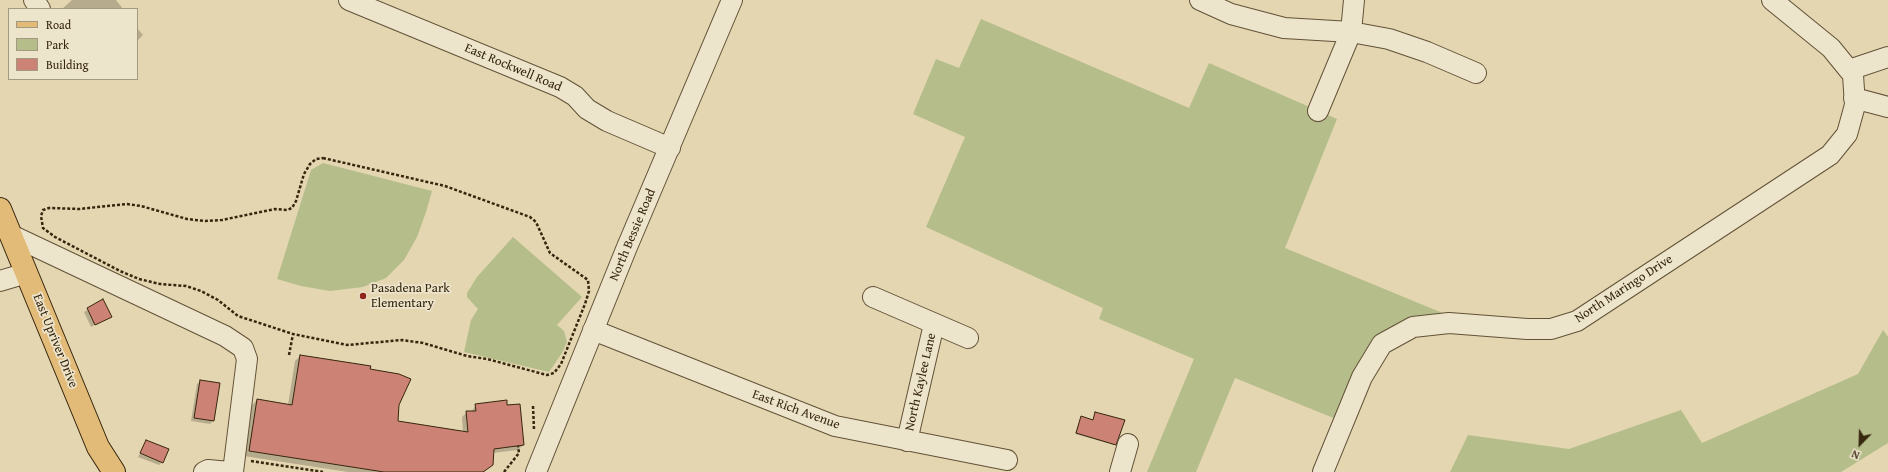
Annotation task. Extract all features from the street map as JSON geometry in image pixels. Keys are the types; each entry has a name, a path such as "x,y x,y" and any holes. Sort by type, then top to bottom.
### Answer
{"main road":[{"name":"East Upriver Drive","path":"0,209 98,447 114,472"}],"street":[{"name":"East Rockwell Road","path":"349,0 560,87 575,96 587,109 607,121 670,148"},
{"name":"North Bessie Road","path":"536,472 627,247 732,0"},
{"path":"1200,0 1231,14 1284,28 1351,32 1389,39 1427,52 1476,73"},
{"path":"1318,111 1351,32 1354,0"},
{"path":"1772,0 1831,48 1849,70 1853,75 1855,102 1888,107"},
{"path":"1849,70 1888,57"},
{"name":"North Maringo Drive","path":"1323,472 1362,377 1382,344 1413,327 1442,324 1552,329 1577,321 1830,155 1846,134 1855,102"},
{"path":"11,235 225,336 243,348 247,359 237,468 208,470 204,472"},
{"path":"0,281 27,273"},
{"name":"North Kaylee Lane","path":"873,298 968,338"},
{"name":"North Kaylee Lane","path":"907,441 934,324"},
{"name":"East Rich Avenue","path":"593,330 814,419 835,426 1007,460"},
{"path":"1120,472 1128,444"}],"path":[{"path":"323,158 445,186 530,217 536,222 541,230 550,253 588,280 589,291 586,304 561,364 554,373 547,375 487,359 467,356 423,343 402,340 347,345 293,334 238,316 218,300 201,291 186,286 160,284 139,279 120,271 55,237 43,228 41,216 43,210 49,208 85,209 127,204 141,206 187,219 205,221 222,220 275,209 287,210 292,208 296,201 304,174 310,164 316,159 323,158"},
{"path":"290,355 293,334"},
{"path":"504,472 519,453 518,446"},
{"path":"237,468 323,472"}],"green space":[{"path":"981,19 1189,108 1209,63 1337,119 1285,248 1445,314 1406,320 1336,419 1235,378 1196,472 1147,472 1194,359 1099,319 1103,308 926,227 965,137 913,114 936,59 959,68"},
{"path":"323,163 432,191 417,237 404,260 386,278 363,287 330,291 301,286 277,279 311,170"},
{"path":"513,237 582,297 557,325 564,331 567,342 562,353 549,372 464,352 471,320 478,309 467,297 467,293 477,277"},
{"path":"1883,330 1888,337 1888,443 1841,472 1450,472 1468,435 1569,449 1681,410 1702,443 1858,374"}],"building":[{"path":"103,299 112,317 95,325 87,308"},
{"path":"300,355 371,366 370,369 399,374 411,379 399,405 398,421 468,432 466,411 476,411 475,404 507,400 507,405 520,404 524,445 494,449 493,465 483,472 384,472 249,451 257,399 292,405"},
{"path":"200,380 220,383 214,421 194,418"},
{"path":"1095,412 1125,420 1116,445 1076,433 1081,416 1093,420"},
{"path":"146,440 169,449 163,463 140,453"}],"place":[{"name":"Pasadena Park Elementary","path":"363,296"}]}
